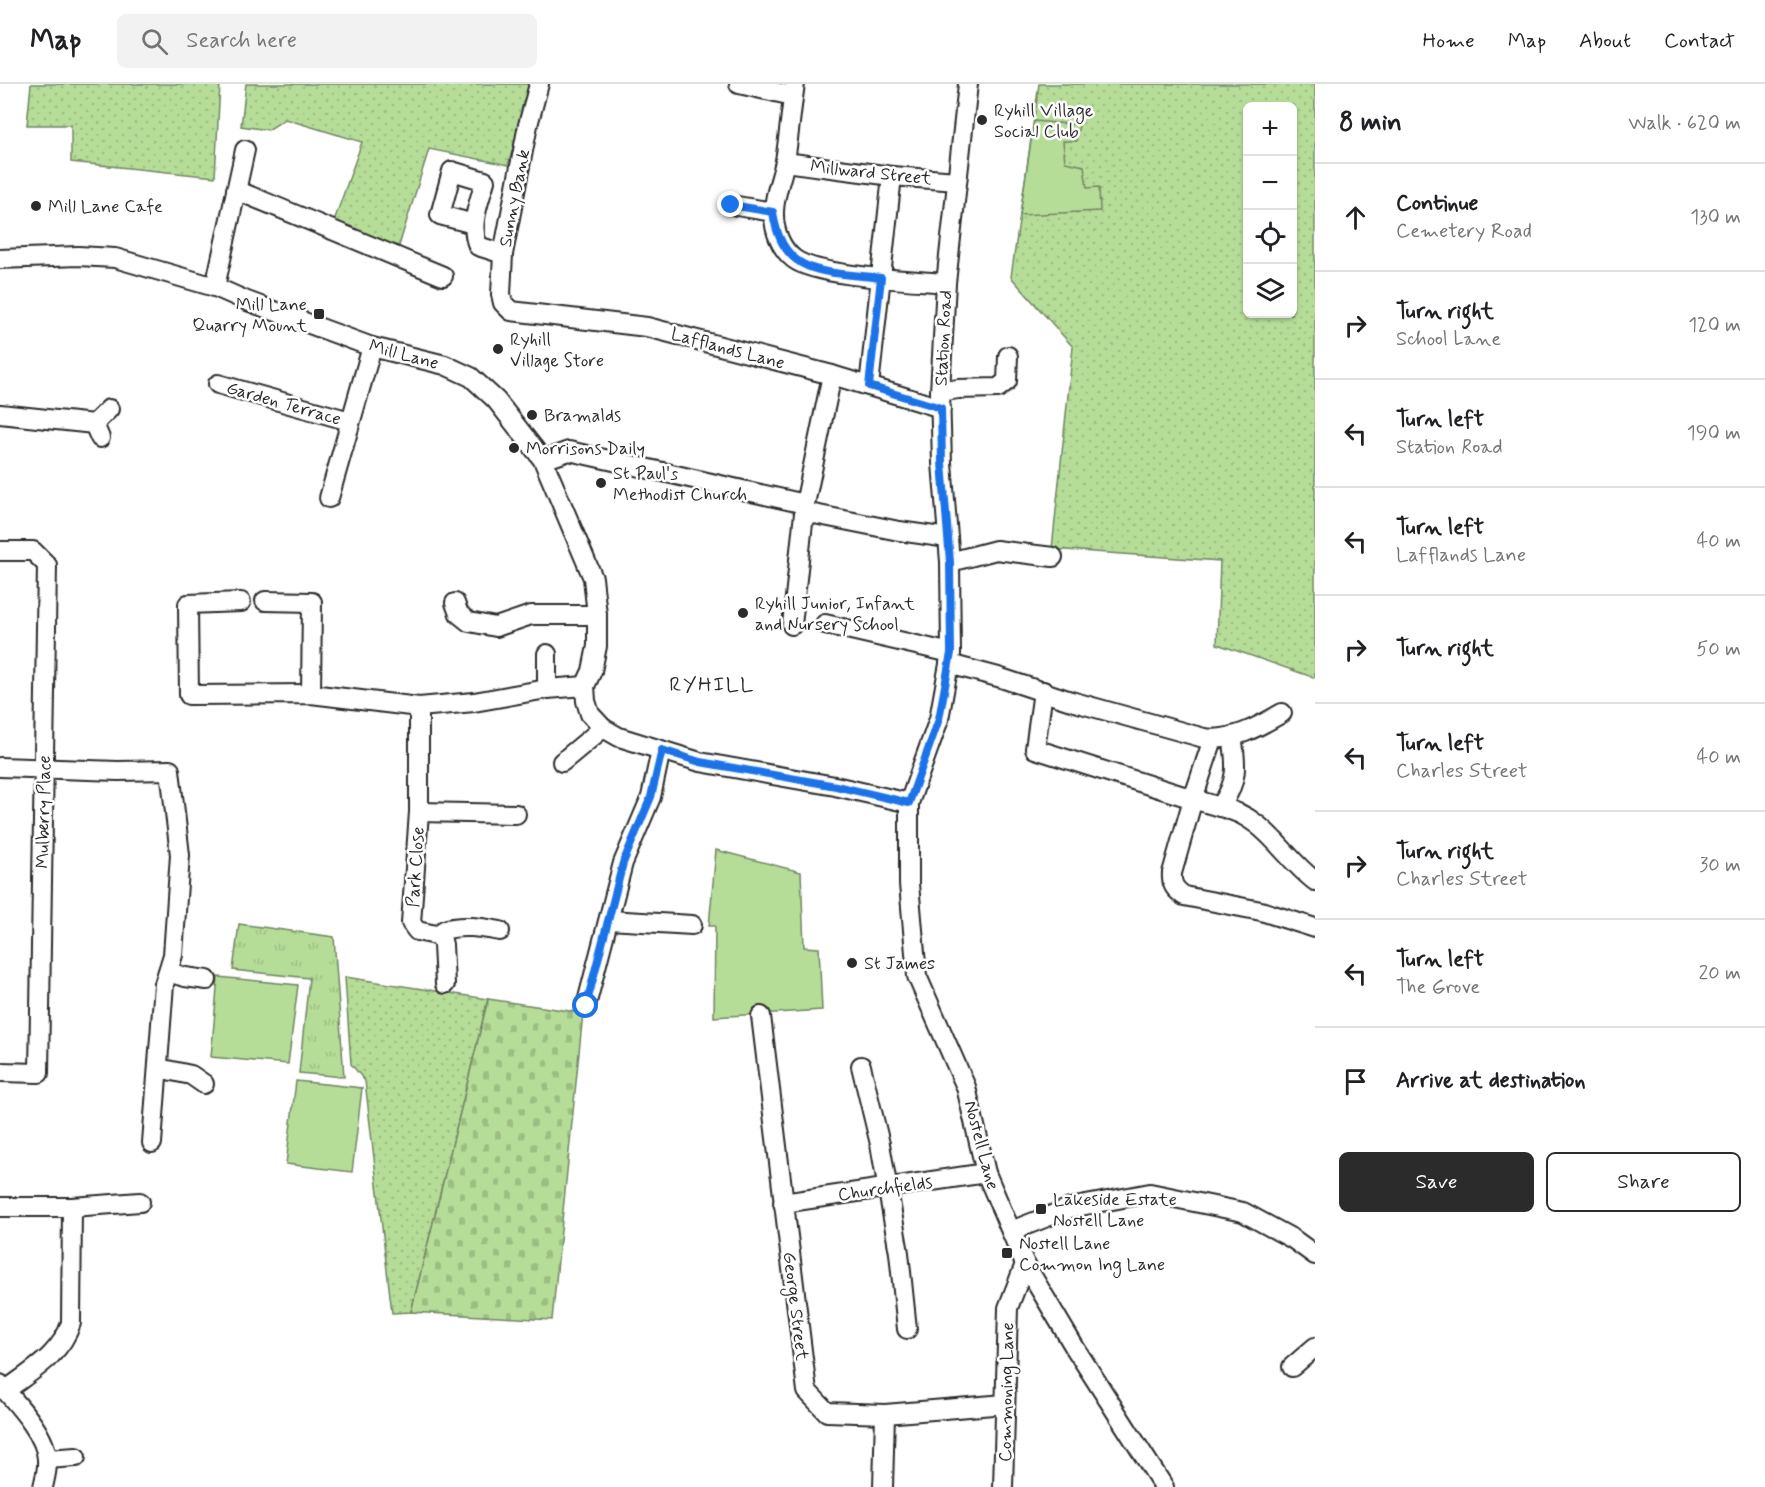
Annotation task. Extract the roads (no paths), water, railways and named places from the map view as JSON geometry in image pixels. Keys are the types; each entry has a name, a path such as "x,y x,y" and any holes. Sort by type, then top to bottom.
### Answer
{"street":[{"name":"Sunny Bank","path":"511,311 503,303 501,294 503,254 526,136 539,84"},
{"path":"739,84 794,90 785,162 773,212 776,230 784,249 800,264 812,269 946,283"},
{"name":"Station Road","path":"909,803 939,719 950,658 950,562 942,463 940,400 946,283 968,84"},
{"path":"215,287 245,150"},
{"name":"Millward Street","path":"785,162 892,176 957,181"},
{"path":"869,386 892,176"},
{"path":"236,190 443,276"},
{"path":"731,205 773,212"},
{"path":"474,224 473,235 478,246 503,254"},
{"name":"Mill Lane","path":"0,259 78,256 115,258 215,287 247,301 372,346 445,365 471,377 496,400 543,460 593,578 597,615 597,646 592,671 585,686"},
{"name":"Lafflands Lane","path":"511,311 647,327 869,386 940,400"},
{"path":"329,498 341,481 351,422 372,346"},
{"path":"940,400 958,389 998,388 1007,381 1008,356"},
{"path":"792,626 804,508 832,375"},
{"name":"Garden Terrace","path":"218,384 351,422"},
{"path":"0,414 97,431 109,409"},
{"path":"543,460 569,451 899,531 948,538"},
{"path":"950,562 996,550 1053,557"},
{"name":"Mulberry Place","path":"0,551 33,551 47,565 39,1073 0,1072"},
{"path":"265,601 312,603 311,694"},
{"path":"241,602 188,604 189,695 311,694 419,707 474,702 547,689 585,686 590,714 603,728 619,737 700,762 793,777 909,803"},
{"path":"455,603 459,614 468,622 496,627 521,617 546,614 597,615"},
{"path":"825,624 950,658 1100,709 1213,739 1232,736 1282,714"},
{"path":"547,654 547,689"},
{"path":"1043,691 1035,749 1235,810 1260,825 1300,869 1315,881"},
{"name":"Park Close","path":"419,707 420,812 411,923 417,931 441,936"},
{"path":"562,762 603,728"},
{"path":"1220,807 1228,797 1235,777 1236,764 1232,736"},
{"path":"1213,739 1172,873 1175,890 1195,899 1261,911 1315,928"},
{"path":"586,1006 623,863 651,797 662,750"},
{"path":"0,767 118,771 170,770 180,855 173,955 164,984 152,1143"},
{"name":"Nostell Lane","path":"909,803 909,884 917,976 966,1087 986,1173 1025,1264 1075,1348 1164,1487"},
{"name":"Park Close","path":"420,812 516,814"},
{"path":"609,920 692,925"},
{"path":"445,984 441,936 444,930 483,928 500,931"},
{"path":"168,972 207,980"},
{"name":"George Street","path":"761,1016 807,1391 827,1412 885,1414 1005,1404"},
{"path":"861,1066 880,1144 899,1253 907,1329"},
{"path":"158,1068 191,1075 204,1084"},
{"name":"Churchfields","path":"783,1203 986,1173"},
{"path":"1011,1231 1070,1208 1150,1193 1243,1212 1293,1239 1315,1255"},
{"path":"0,1207 72,1207 140,1202"},
{"path":"43,1487 47,1460 44,1444 3,1388 56,1351 67,1337 71,1323 72,1207"},
{"name":"Commoning Lane","path":"1003,1487 1008,1308 1025,1264"},
{"path":"1292,1367 1315,1347"},
{"path":"883,1487 885,1414"},
{"path":"47,1460 76,1457"}],"place":[{"name":"Ryhill Village Social Club","path":"982,120"},
{"name":"Mill Lane Cafe","path":"36,206"},
{"name":"Mill Lane Quarry Mount","path":"319,314"},
{"name":"Ryhill Village Store","path":"498,349"},
{"name":"Bramalds","path":"532,415"},
{"name":"Morrisons Daily","path":"514,448"},
{"name":"St Paul's Methodist Church","path":"601,483"},
{"name":"Ryhill Junior, Infant and Nursery School","path":"743,613"},
{"name":"St James","path":"852,963"},
{"name":"Lakeside Estate Nostell Lane","path":"1041,1209"},
{"name":"Nostell Lane Common Ing Lane","path":"1007,1253"}],"district":[{"name":"RYHILL","path":"712,684"}]}
